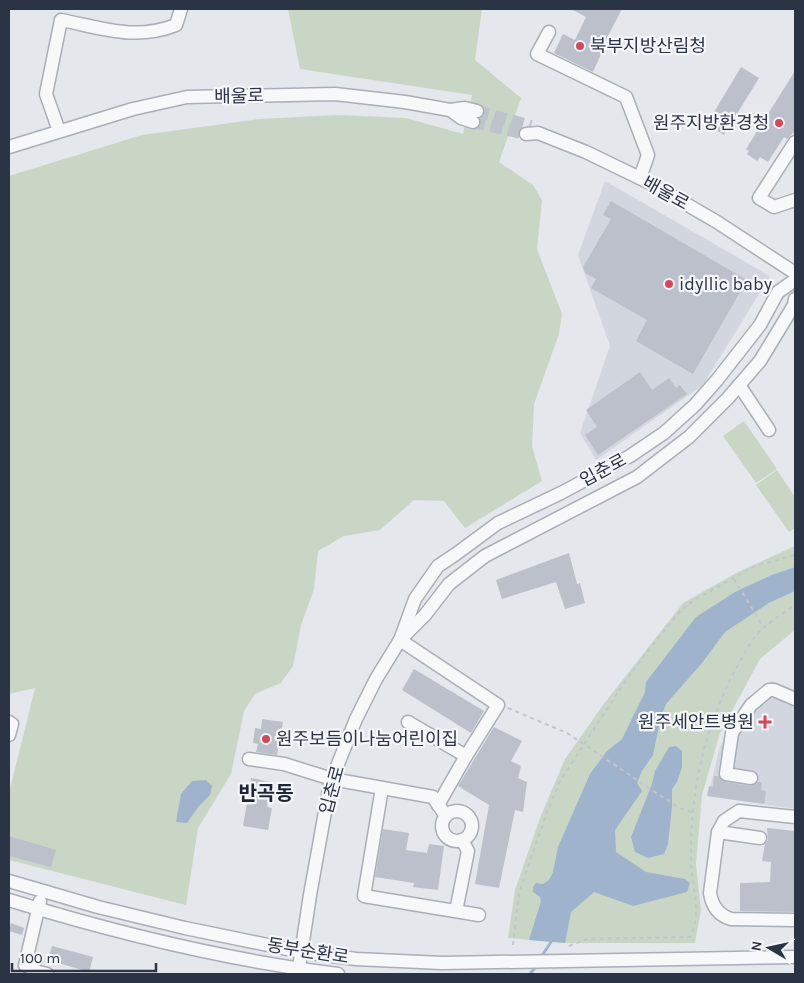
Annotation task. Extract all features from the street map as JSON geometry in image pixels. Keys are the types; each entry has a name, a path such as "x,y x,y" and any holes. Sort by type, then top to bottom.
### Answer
{"street":[{"path":"59,131 46,94 61,20 131,34 159,32 176,25 181,9"},
{"path":"549,32 537,54 626,97 648,155 640,178"},
{"name":"배울로","path":"9,147 133,109 187,97 335,94 405,102 450,110 461,118 475,116"},
{"name":"배울로","path":"532,131 586,152 640,178 717,222 795,273"},
{"path":"795,142 760,198 774,207 795,200"},
{"name":"입춘로","path":"298,972 310,895 332,779 356,719 376,679 400,640 415,599 438,566 498,523 561,493 630,456 664,433 695,405 717,380 760,325 778,292 795,280"},
{"name":"입춘로","path":"400,640 425,615 450,584 485,556 637,477 689,437 760,361 794,305 795,299"},
{"path":"739,385 769,430"},
{"path":"400,640 498,704 438,804"},
{"path":"751,778 726,774 732,733 751,705 769,690 774,690 795,699"},
{"path":"9,722 12,724 9,735"},
{"path":"408,722 466,756"},
{"path":"249,759 284,764 332,779 433,797 446,816"},
{"path":"382,788 364,896 479,915"},
{"path":"795,817 739,811 724,821 718,832 710,893 717,912 731,919 795,920"},
{"path":"452,812 467,815 472,824 470,834 462,840 453,841 445,836 442,827 446,816 452,812"},
{"path":"718,832 760,838"},
{"path":"456,911 468,850 462,840"},
{"name":"동부순환로","path":"9,881 185,928 302,952 392,961 442,963 795,957"},
{"path":"42,891 25,965 47,974"},
{"name":"동부순환로","path":"9,900 180,947 298,972 338,974"}],"path":[{"path":"513,946 518,893 560,781 650,647 682,609 696,599 755,566 795,555"},
{"path":"734,578 764,628"},
{"path":"569,946 587,939 690,937 694,930 696,907 691,860 692,812 699,766 712,722 722,695 753,639 764,628 795,605"},
{"path":"498,704 567,733 679,808 692,812"}],"shaded area":[{"path":"605,181 770,276 703,385 596,460 580,433 610,346 578,255"},
{"name":"원주세안트병원","path":"772,681 795,690 795,809 708,796 720,746 750,698"}],"green space":[{"path":"288,9 482,9 475,60 521,98 499,162 533,185 542,200 537,249 562,314 559,334 534,404 532,446 542,481 465,528 444,501 414,500 380,530 344,536 318,551 314,589 301,625 293,666 281,683 255,694 244,711 231,774 198,828 186,905 9,860 9,793 35,688 9,694 9,176 142,135 259,119 338,115 406,118 463,134 472,95 300,69"},
{"path":"744,421 777,469 756,483 723,436"},
{"path":"777,470 795,497 795,528 789,532 756,485"},
{"path":"795,546 795,567 774,574 769,603 795,591 795,630 760,659 720,733 702,795 696,864 701,910 695,943 565,943 508,938 515,890 540,818 565,759 603,705 683,603 738,572"}],"water":[{"path":"795,567 795,591 769,603 725,632 702,663 666,704 661,717 653,755 642,771 637,783 642,791 615,830 616,852 646,872 685,879 690,883 687,892 633,906 594,892 571,912 565,943 529,940 541,901 540,897 533,892 533,887 536,883 543,884 549,880 553,872 558,847 590,774 607,751 622,739 645,692 646,682 696,617 735,592 774,574"},
{"path":"676,746 682,751 682,767 677,782 672,789 668,844 664,854 648,858 635,852 631,837 652,784 655,771 669,747"},
{"path":"206,780 212,786 210,795 199,806 187,823 176,822 181,794 192,781"}],"building":[{"name":"북부지방산림청","path":"571,9 622,9 600,51 602,52 593,72 554,53 563,34 575,40 586,17"},
{"path":"741,67 759,78 724,135 707,124"},
{"name":"원주지방환경청","path":"795,71 795,131 787,139 784,137 768,162 760,157 757,161 747,154 749,151 746,149"},
{"name":"idyllic baby","path":"611,201 747,280 693,374 636,341 647,320 591,288 596,279 585,273 583,267 611,219 603,215"},
{"path":"640,372 652,390 669,378 676,388 680,385 687,394 598,455 585,435 597,427 586,410"},
{"path":"569,553 577,584 580,583 585,603 565,609 556,582 502,599 496,580"},
{"path":"414,669 484,711 471,733 402,690"},
{"path":"262,719 283,722 277,755 256,752 258,744 253,743 255,728 261,729"},
{"path":"494,727 522,741 511,761 521,766 518,778 527,782 523,812 515,810 499,888 475,884 489,805 458,786"},
{"path":"714,776 718,776 725,782 750,786 762,782 761,790 766,791 764,804 707,796 709,786 713,787"},
{"path":"251,778 271,782 267,807 272,808 268,830 243,826"},
{"path":"767,828 795,831 795,912 740,911 740,883 770,882 771,862 762,861 765,844 768,840"},
{"path":"383,829 409,833 406,850 427,853 429,844 444,846 438,890 413,887 414,883 375,877"},
{"path":"9,836 56,850 51,867 9,856"},
{"path":"11,923 24,928 22,935 9,931"},
{"path":"52,946 93,957 89,972 48,960"}],"waterway":[{"path":"541,957 553,939"},
{"path":"530,974 537,965"}],"tunnel":[{"path":"477,111 531,126"},
{"path":"473,122 526,134"}],"place":[{"name":"북부지방산림청","path":"580,46"},
{"name":"원주지방환경청","path":"779,123"},
{"name":"idyllic baby","path":"669,284"},
{"name":"원주세안트병원","path":"765,722"},
{"name":"원주보듬이나눔어린이집","path":"266,739"}],"district":[{"name":"반곡동","path":"266,793"}]}
